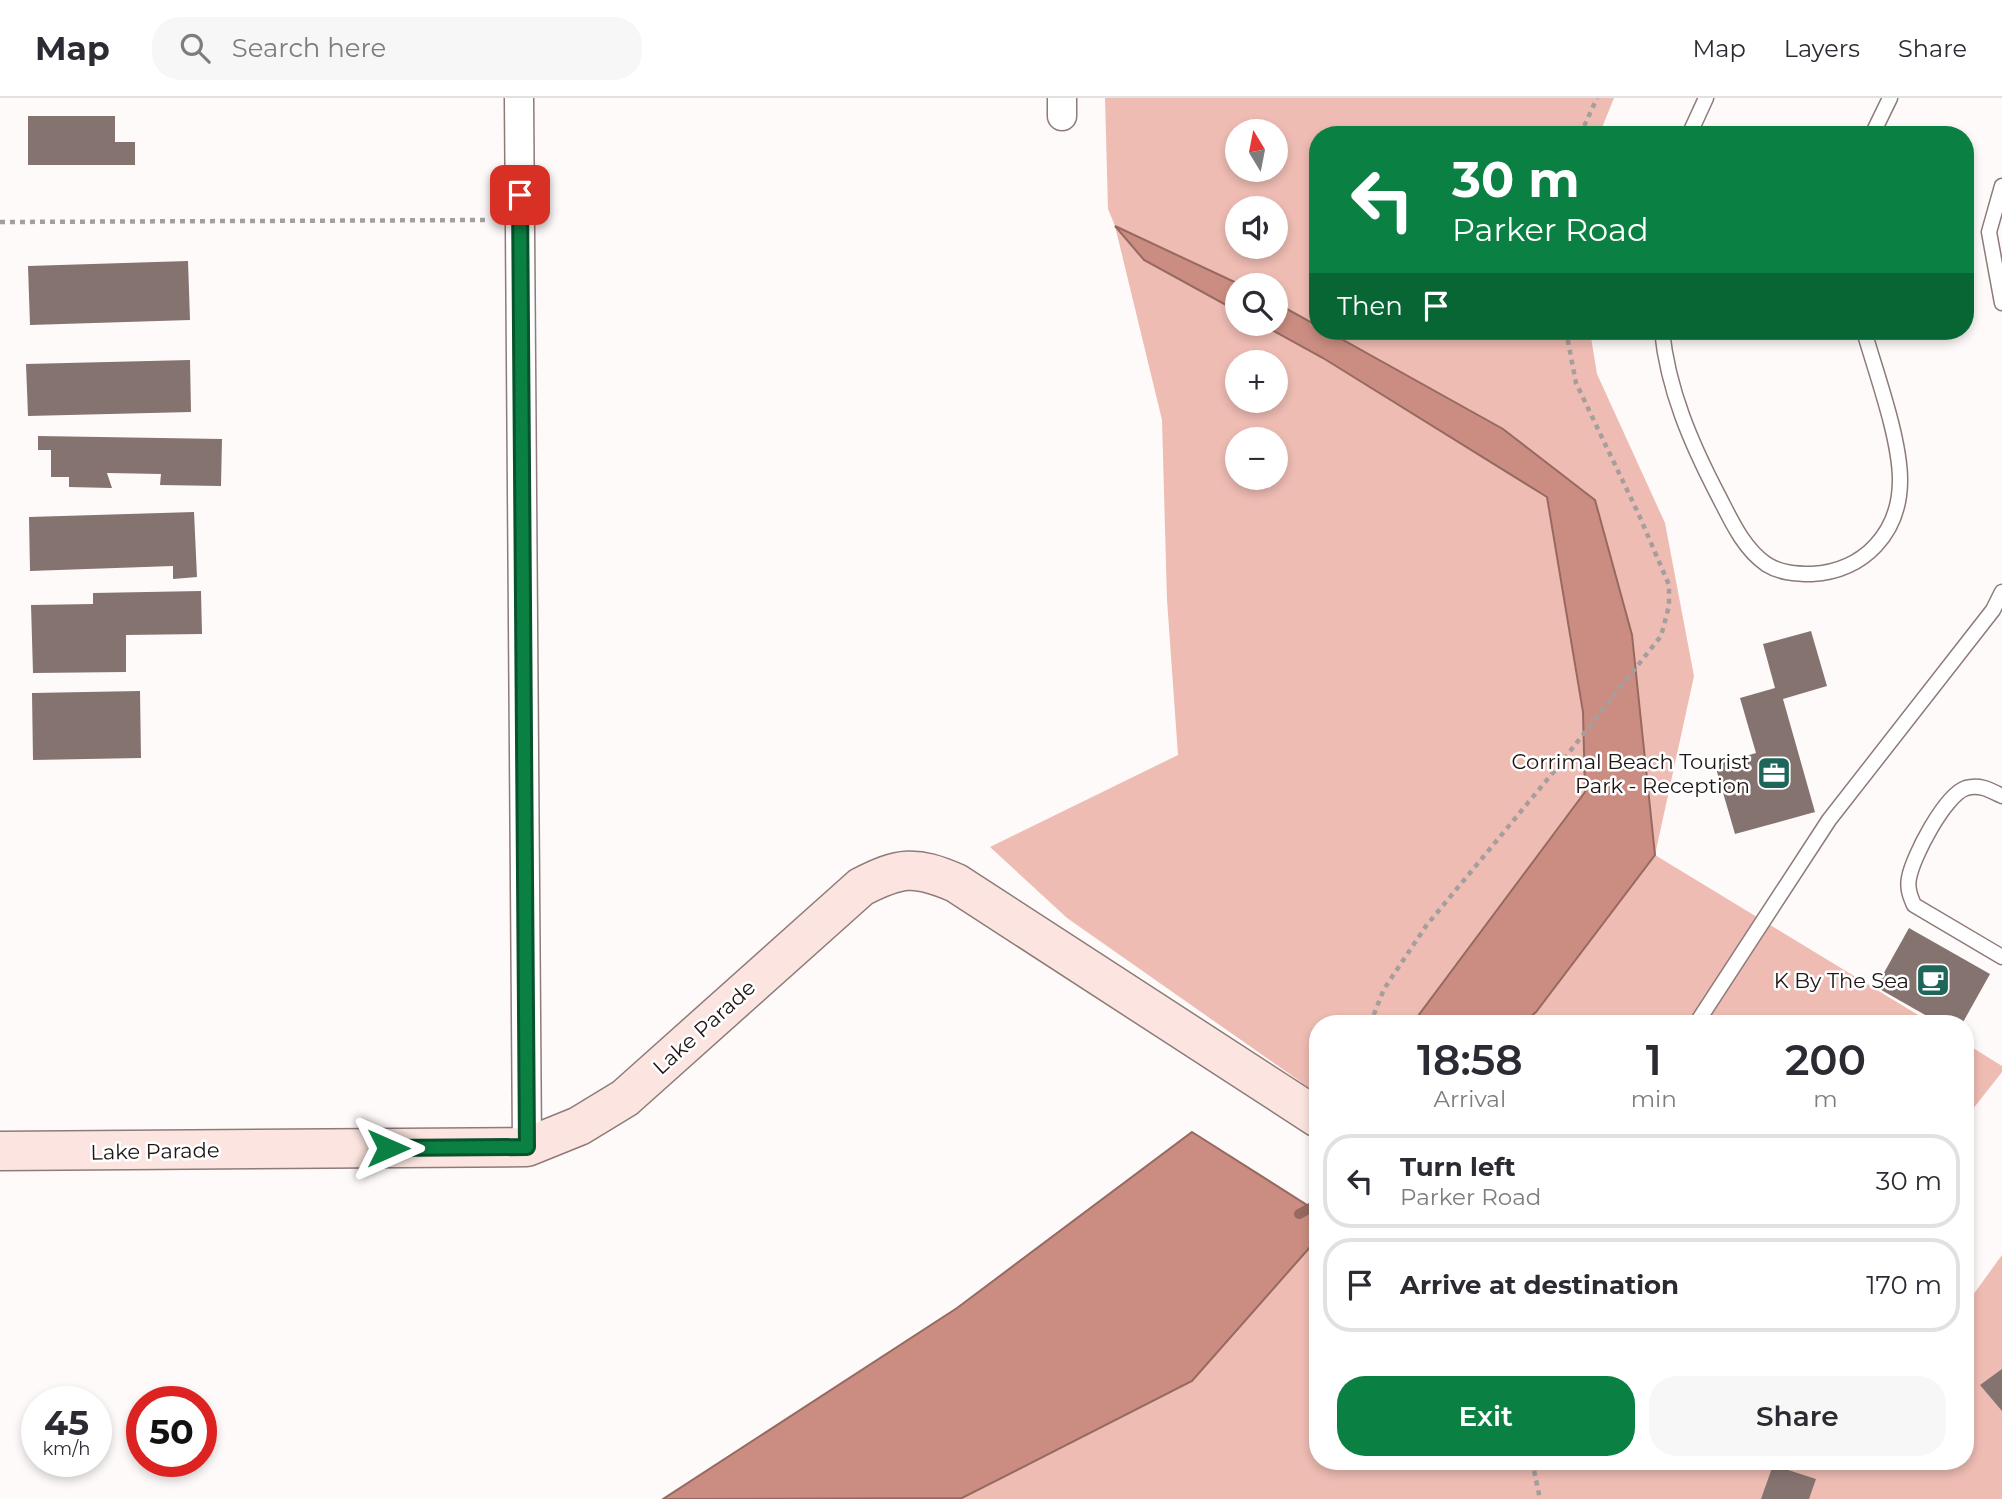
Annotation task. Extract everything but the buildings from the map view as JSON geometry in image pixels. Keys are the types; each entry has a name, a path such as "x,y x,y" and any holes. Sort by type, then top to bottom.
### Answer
{"main road":[{"name":"Lake Parade","path":"0,1151 527,1147 579,1126 625,1098 861,887 891,872 915,871 927,871 956,883 1309,1112"}],"street":[{"path":"519,98 527,1147"}],"lane":[{"path":"1693,126 1706,98"},
{"path":"1876,126 1890,98"},
{"path":"2002,186 1989,232 2002,303"},
{"path":"1663,340 1674,394 1692,444 1740,537 1765,564 1784,573 1804,574 1833,573 1858,561 1884,536 1896,511 1900,480 1895,442 1867,340"},
{"path":"1702,1015 1829,820 1997,613 2002,592"},
{"path":"2002,796 1980,786 1965,788 1952,796 1922,846 1909,880 1909,894 1913,905 2002,957"}],"path":[{"path":"1584,126 1597,98"},
{"path":"0,222 520,219"},
{"path":"1374,1015 1384,989 1426,926 1661,636 1669,606 1669,585 1576,383 1568,340"},
{"path":"1534,1470 1540,1499"}],"shaded area":[{"path":"1105,98 1614,98 1603,126 1309,126 1309,321 1288,310 1288,273 1225,273 1225,278 1123,230 1225,295 1225,336 1288,335 1547,497 1586,730 1585,792 1544,855 1420,1015 1309,1015 1309,1088 1067,918 990,847 1178,755 1167,600 1162,420 1115,226 1108,209"},
{"path":"1115,226 1225,278 1225,304 1144,260"},
{"path":"1288,310 1309,321 1309,340 1343,340 1503,429 1595,500 1632,635 1655,855 1532,1015 1419,1015 1585,792 1583,712 1547,497 1283,336 1288,336"},
{"path":"1343,340 1591,340 1597,374 1665,523 1694,676 1655,855 1918,1015 1532,1015 1536,1012 1632,635 1595,501 1503,429"},
{"path":"1974,1049 2002,1066 2002,1072 1974,1108"},
{"path":"1192,1132 1309,1206 1309,1248 1192,1381 962,1498 663,1499 957,1308"},
{"path":"1309,1248 1309,1470 1974,1470 1974,1294 2002,1255 2002,1499 959,1499 1192,1381"}],"waterway":[{"path":"1299,1214 1309,1209"}],"place":[{"name":"Corrimal Beach Tourist Park - Reception","path":"1774,773"},
{"name":"K By The Sea","path":"1933,980"}],"route":[{"path":"388,1148 527,1147 520,195"}]}
